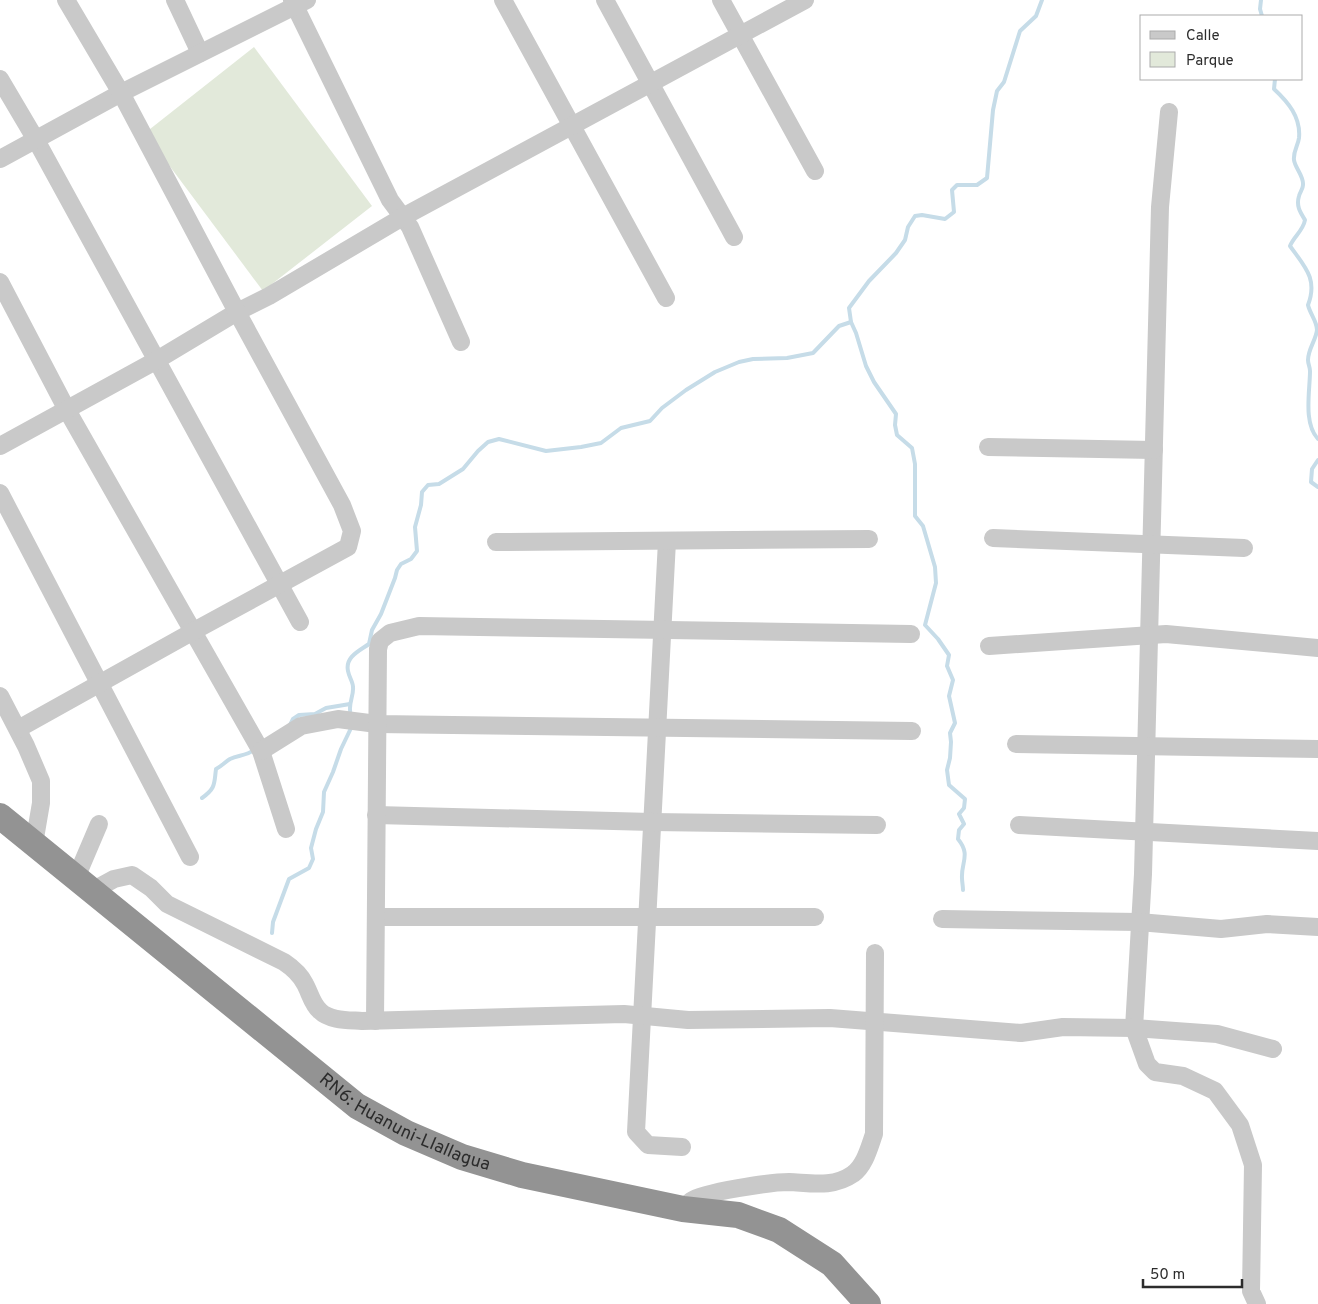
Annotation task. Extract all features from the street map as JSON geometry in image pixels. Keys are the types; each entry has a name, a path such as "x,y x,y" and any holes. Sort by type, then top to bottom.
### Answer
{"highway":[{"name":"RN6: Huanuni-Llallagua","path":"0,816 358,1106 406,1133 462,1157 522,1175 683,1209 738,1216 779,1230 832,1264 868,1304"}],"street":[{"path":"18,729 348,547 352,531 342,505 121,93 66,0"},
{"path":"174,0 200,53"},
{"path":"503,0 666,298"},
{"path":"606,0 734,237"},
{"path":"721,0 815,171"},
{"path":"0,446 157,360 402,218 805,0"},
{"path":"0,159 121,93 298,2 390,200 410,228 461,342"},
{"path":"0,79 36,140 300,622"},
{"path":"1168,112 1160,207 1144,831 1134,1028 1147,1064 1155,1072 1183,1076 1215,1092 1240,1125 1253,1165 1251,1291 1257,1304"},
{"path":"0,282 67,410 261,751 286,829"},
{"path":"988,447 1154,450"},
{"path":"0,493 190,856"},
{"path":"993,538 1244,548"},
{"path":"496,542 869,539"},
{"path":"667,541 636,1132 648,1145 682,1147"},
{"path":"375,1021 378,649 380,641 390,633 419,626 911,634"},
{"path":"988,646 1166,634 1318,648"},
{"path":"0,696 18,729 41,781 41,803 34,844"},
{"path":"261,751 301,726 338,719 377,724 912,731"},
{"path":"1016,744 1318,749"},
{"path":"376,815 877,825"},
{"path":"98,824 84,884 132,875 152,888 167,904 284,962 295,970 305,983 312,1001 321,1013 339,1019 375,1021 624,1014 688,1020 830,1018 1022,1034 1063,1027 1134,1028 1217,1034 1272,1049"},
{"path":"1019,825 1318,841"},
{"path":"376,917 815,917"},
{"path":"942,918 1139,922 1221,929 1267,924 1318,927"},
{"path":"683,1209 691,1200 716,1192 788,1182 813,1184 837,1182 853,1174 864,1160 874,1134 875,953"}],"green space":[{"path":"254,47 372,206 263,291 145,133"}],"waterway":[{"path":"963,890 962,872 965,854 958,839 959,830 964,824 959,814 964,808 965,799 949,785 947,770 950,758 950,733 955,723 949,696 953,680 947,666 949,655 925,625 936,583 935,567 923,526 915,516 915,464 912,448 897,435 895,425 896,414 874,382 866,366 851,322 849,308 869,281 896,253 905,240 908,227 915,216 922,215 945,219 954,212 952,190 957,185 977,185 987,178 993,110 997,91 1004,82 1020,31 1036,16 1042,0"},
{"path":"1261,0 1262,15"},
{"path":"1275,80 1274,89 1292,110 1299,130 1294,160 1303,182 1298,206 1305,220 1290,246 1305,267 1311,280 1312,288 1308,305 1317,330 1308,356 1310,371 1308,406 1310,424 1318,439"},
{"path":"351,715 353,687 348,671 349,662 354,655 369,644 372,630 381,614 397,570 401,564 411,559 417,551 415,527 421,505 422,492 428,485 439,484 463,469 488,442 499,439 546,451 601,443 621,428 650,421 662,408 715,372 739,362 753,359 787,358 813,353 839,326 851,322"},
{"path":"1318,460 1312,469 1311,482 1318,487"},
{"path":"290,725 293,719 299,715 315,714 326,708 350,704"},
{"path":"272,933 273,922 289,879 309,868 313,859 311,848 323,812 324,792 352,726"},
{"path":"202,798 212,788 216,769 230,759 254,750"}]}
